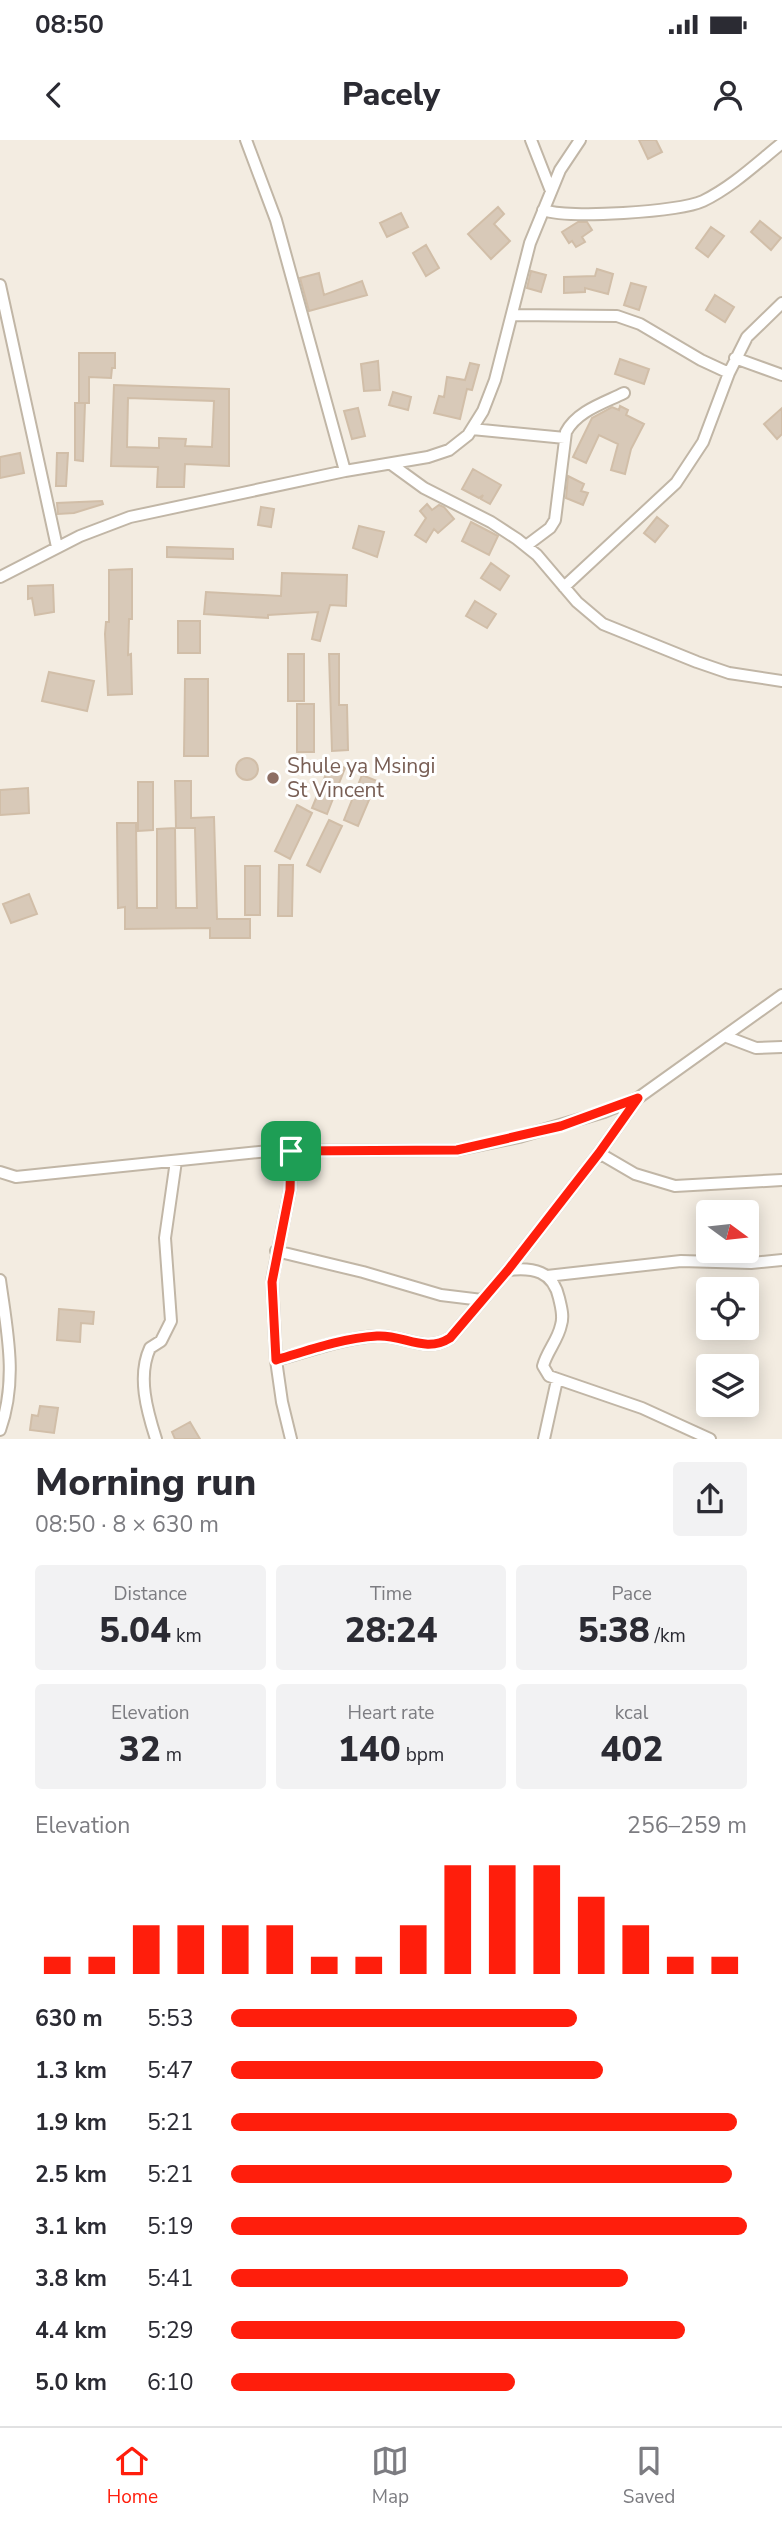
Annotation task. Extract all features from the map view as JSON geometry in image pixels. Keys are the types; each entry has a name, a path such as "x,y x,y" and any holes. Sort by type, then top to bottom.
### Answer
{"street":[{"path":"246,140 276,220 345,471"},
{"path":"531,140 551,191"},
{"path":"0,577 57,547 130,517 345,471 428,457 449,450 472,429 482,414 495,380 519,278 543,210 560,170 580,140"},
{"path":"543,210 564,214 687,206 716,193 782,144"},
{"path":"0,285 57,547"},
{"path":"565,587 676,483 703,442 735,358 747,337 782,303"},
{"path":"512,316 617,316 640,324 729,373"},
{"path":"735,358 782,374"},
{"path":"526,547 550,528 555,520 565,438 570,424 578,416 624,393"},
{"path":"472,429 565,438"},
{"path":"391,464 424,488 491,522 526,547 603,624 729,673 782,681"},
{"path":"0,1172 16,1177 291,1151 457,1150 561,1126 638,1098 727,1037 782,995"},
{"path":"727,1037 756,1048 782,1047"},
{"path":"276,1360 340,1342 378,1336 415,1344 438,1344 455,1333 508,1270 638,1098"},
{"path":"291,1151 290,1190 272,1282 276,1360 291,1439"},
{"path":"599,1153 635,1174 675,1186 782,1180"},
{"path":"156,1439 144,1390 144,1373 150,1349 161,1341 172,1321 165,1238 176,1161"},
{"path":"276,1251 363,1272 441,1295 482,1300"},
{"path":"547,1276 681,1261 751,1263 782,1260"},
{"path":"508,1270 534,1269 547,1276 557,1290 562,1322 543,1366 549,1376 642,1408 710,1439"},
{"path":"0,1280 11,1380 9,1400 0,1430"},
{"path":"544,1439 557,1380"}],"building":[{"path":"639,140 656,140 662,152 648,159"},
{"path":"498,207 504,214 494,224 510,241 491,259 468,234"},
{"path":"401,213 408,227 387,237 380,223"},
{"path":"760,221 781,238 771,250 751,232"},
{"path":"578,222 587,222 592,230 582,237 585,242 576,247 572,241 569,243 562,232"},
{"path":"711,227 724,236 708,257 696,248"},
{"path":"426,245 439,268 426,276 413,253"},
{"path":"597,269 613,274 608,294 585,288 585,292 564,293 564,277 595,276"},
{"path":"531,271 546,275 541,292 527,288"},
{"path":"319,273 324,295 362,281 367,295 309,311 300,278"},
{"path":"631,283 646,287 639,310 624,305"},
{"path":"715,295 734,307 725,322 706,310"},
{"path":"79,353 115,353 115,368 112,368 111,378 89,377 89,403 79,403"},
{"path":"620,359 649,369 644,384 615,374"},
{"path":"378,361 380,390 364,391 361,364"},
{"path":"470,363 479,365 472,390 467,389 460,419 434,413 439,396 444,397 447,377 465,380"},
{"path":"114,385 229,389 229,466 185,464 184,487 157,487 158,467 111,466","holes":["128,398 214,401 212,447 185,446 186,439 159,438 159,448 127,447"]},
{"path":"393,392 411,397 408,410 389,405"},
{"path":"75,403 85,403 83,461 75,460"},
{"path":"620,406 628,410 626,415 644,424 631,449 625,474 611,470 618,444 599,435 586,463 573,457 592,418 612,407 619,410"},
{"path":"358,408 365,436 352,439 344,411"},
{"path":"782,408 782,434 777,439 764,424"},
{"path":"20,453 24,473 0,478 0,457"},
{"path":"57,453 68,453 66,486 56,486"},
{"path":"473,469 501,485 490,504 481,499 483,495 479,498 462,489"},
{"path":"568,476 584,484 581,491 588,493 583,505 566,498"},
{"path":"102,501 103,504 74,513 58,514 57,503"},
{"path":"427,504 432,510 439,505 444,507 454,519 438,533 434,529 426,542 415,535 426,518 420,511"},
{"path":"261,507 274,509 271,527 258,525"},
{"path":"657,517 668,526 655,542 644,533"},
{"path":"471,522 498,536 489,555 462,541"},
{"path":"359,526 384,532 377,557 353,548"},
{"path":"167,547 233,549 233,559 167,557"},
{"path":"491,563 509,576 500,590 481,578"},
{"path":"132,569 132,619 129,619 128,655 131,654 132,694 108,695 105,634 106,622 109,622 109,570"},
{"path":"282,573 347,575 346,606 330,605 320,641 312,639 318,612 268,615 268,618 204,614 206,592 281,596"},
{"path":"53,585 54,612 35,615 32,598 28,599 28,586"},
{"path":"475,601 496,614 487,628 466,616"},
{"path":"178,621 200,621 200,653 178,653"},
{"path":"288,654 304,654 304,701 288,701"},
{"path":"329,654 339,654 339,705 347,705 348,750 332,751"},
{"path":"49,672 94,681 87,711 42,701"},
{"path":"185,679 208,679 208,756 184,756"},
{"path":"297,704 314,704 314,752 297,752"},
{"path":"247,758 255,761 258,769 255,777 247,780 239,777 236,769 239,761"},
{"path":"331,762 345,768 327,814 312,808"},
{"path":"362,775 377,781 358,826 344,820"},
{"path":"175,781 191,781 191,818 214,817 217,919 250,919 250,938 210,938 210,928 125,929 125,907 118,908 117,823 136,823 137,908 157,908 157,829 175,828 176,908 197,908 195,828 176,828"},
{"path":"138,782 153,782 153,830 138,831"},
{"path":"28,788 29,813 0,815 0,790"},
{"path":"297,805 312,813 290,859 275,851"},
{"path":"329,820 342,826 320,872 307,865"},
{"path":"279,865 293,865 292,916 278,916"},
{"path":"245,866 260,866 260,915 245,915"},
{"path":"29,894 37,914 11,923 3,904"},
{"path":"59,1309 94,1312 93,1324 81,1323 80,1342 57,1340"},
{"path":"40,1406 58,1408 54,1433 30,1430 32,1415 38,1416"},
{"path":"190,1422 200,1439 175,1439 172,1432"}],"place":[{"name":"Shule ya Msingi St Vincent","path":"273,778"}],"route":[{"path":"638,1098 508,1270 460,1328 450,1338 438,1344 415,1344 378,1336 340,1342 276,1360 272,1282 290,1190 291,1151 457,1150 561,1126 638,1098"}]}
